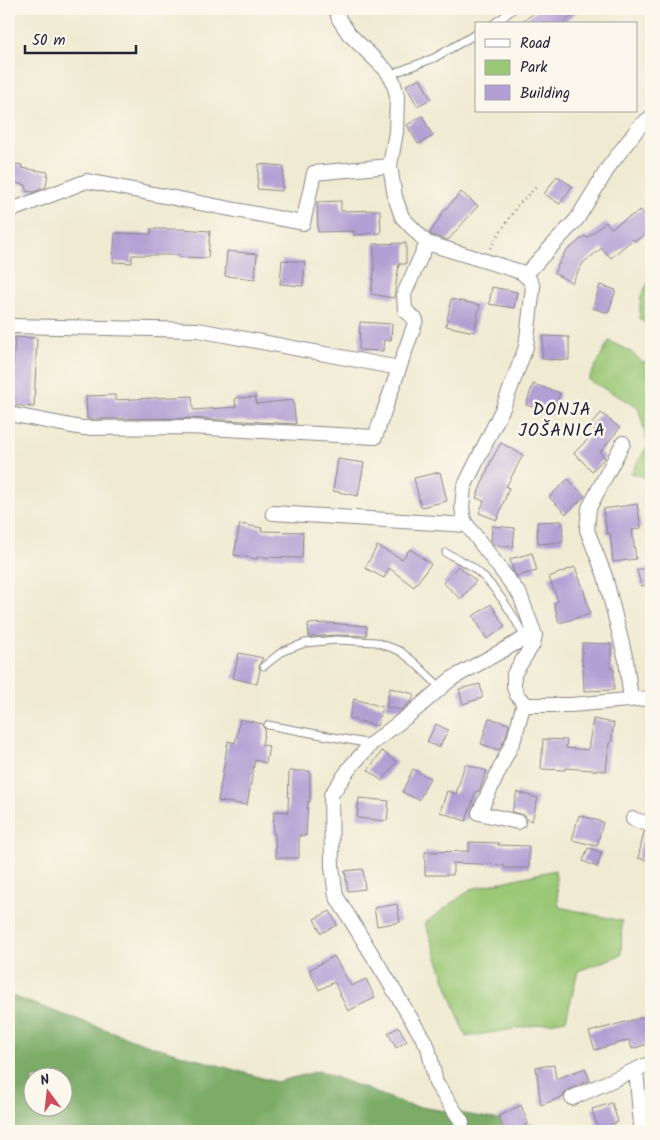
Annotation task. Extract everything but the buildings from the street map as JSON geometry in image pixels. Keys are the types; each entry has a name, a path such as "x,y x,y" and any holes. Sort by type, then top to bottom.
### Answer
{"street":[{"path":"336,9 339,19 349,34 386,70 393,81 397,96 396,132 390,166 395,197 402,217 426,244 521,272 529,279 533,287 526,347 504,408 464,487 462,507 466,525 520,595 532,644 514,674 514,687 517,695 524,703 530,705 571,705 651,698"},
{"path":"525,275 577,219 610,165 639,127 651,117"},
{"path":"9,212 87,181 303,223 314,174 390,166"},
{"path":"9,414 82,428 189,426 375,437 416,320 405,310 404,294 426,244"},
{"path":"13,326 198,330 399,368"},
{"path":"623,444 589,508 586,530 605,576 626,660 631,700"},
{"path":"273,513 466,525"},
{"path":"462,1122 436,1083 428,1047 336,896 332,867 331,795 351,766 372,744 441,688 530,637"},
{"path":"518,822 478,813 514,739 524,703"},
{"path":"634,819 651,825"},
{"path":"572,1098 651,1064"},
{"path":"636,1070 641,1124 644,1131"}],"lane":[{"path":"496,22 513,9"},
{"path":"389,75 434,58 475,35"},
{"path":"446,553 470,566 483,577 503,600 530,637"},
{"path":"264,666 283,651 305,643 336,640 376,642 400,651 441,688"},
{"path":"268,725 372,744"}],"path":[{"path":"482,260 517,206 536,187"}],"green space":[{"path":"651,277 651,326 639,319 641,296"},
{"path":"609,341 631,352 642,362 651,361 651,479 631,473 648,445 638,407 588,380"},
{"path":"555,870 559,907 622,921 621,955 578,971 566,1020 466,1037 425,923 471,889"},
{"path":"9,995 152,1046 276,1082 319,1071 408,1105 570,1131 9,1131"}],"district":[{"name":"DONJA JOŠANICA","path":"562,420"}]}
